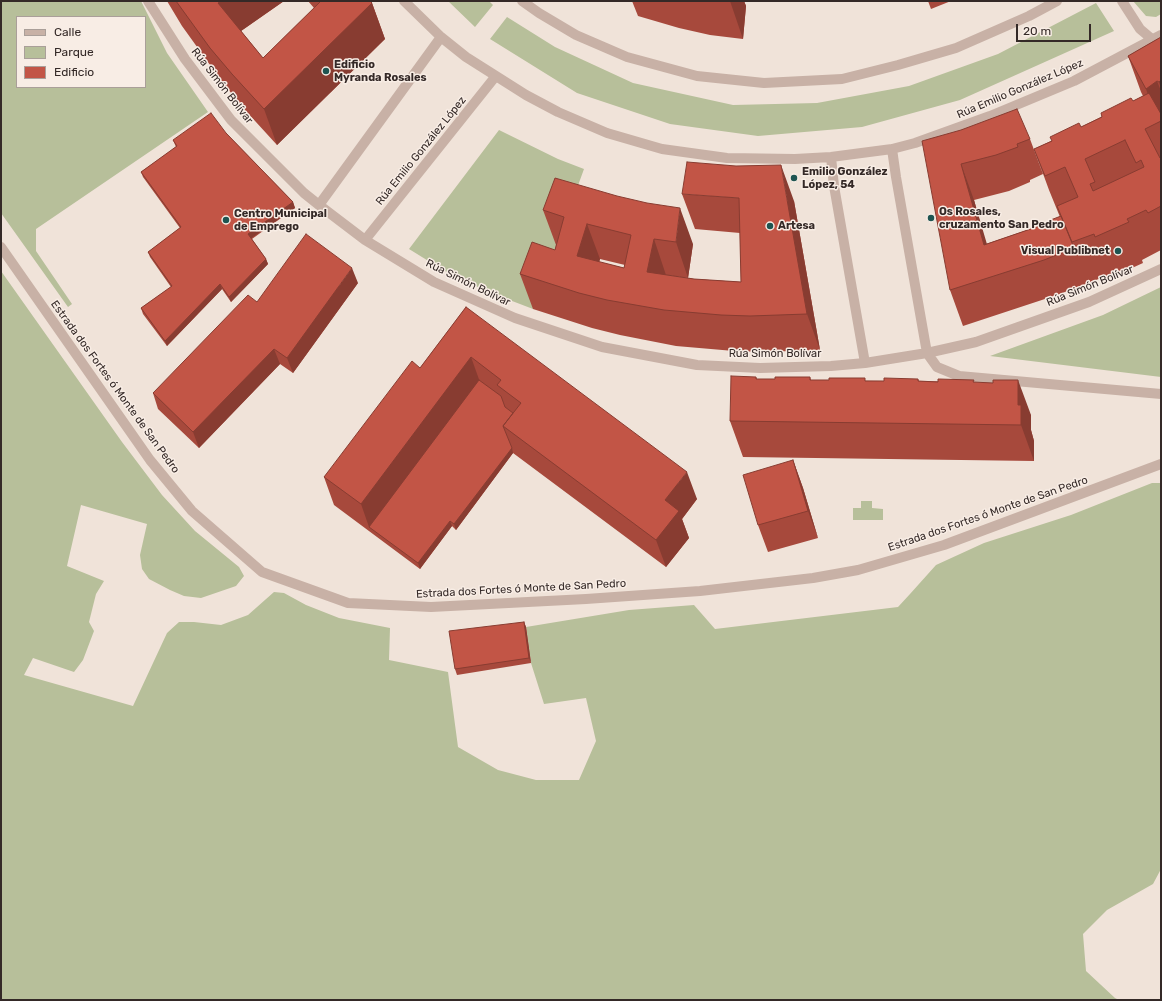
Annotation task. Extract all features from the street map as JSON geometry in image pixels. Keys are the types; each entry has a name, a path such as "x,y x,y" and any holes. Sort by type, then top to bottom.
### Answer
{"street":[{"name":"Rúa Simón Bolívar","path":"148,1 185,59 231,120 304,193 319,205 365,240 434,282 515,318 602,347 697,365 760,368 831,366 864,363 927,353 976,342 1089,302 1161,269"},
{"name":"Rúa Emilio González López","path":"404,1 441,37 466,57 495,76 558,112 608,133 662,149 727,158 795,159 831,157 892,149 915,143 990,116 1074,80 1157,38"},
{"path":"522,1 576,35 627,58 697,76 764,83 842,79 898,65 956,48 1029,16 1057,1"},
{"name":"Rúa Emilio González López","path":"1122,1 1140,29 1157,38"},
{"path":"319,205 441,37"},
{"name":"Rúa Emilio González López","path":"365,240 495,76"},
{"path":"892,149 927,353 937,367 959,376 1161,394"},
{"path":"831,157 834,186 864,363"},
{"name":"Estrada dos Fortes ó Monte de San Pedro","path":"1,247 150,460 192,511 262,572 348,603 431,607 586,599 700,591 813,578 858,570 944,545 1161,464"}],"green space":[{"path":"1,1 141,1 167,53 208,112 36,229 36,251 72,304 68,307 1,213"},
{"path":"448,1 489,1 493,5 475,27"},
{"path":"1133,1 1161,1 1161,14 1156,17 1146,16"},
{"path":"1096,3 1114,31 960,100 862,127 758,136 670,124 577,93 490,39 507,17 555,47 633,83 733,105 817,103 909,86 998,54"},
{"path":"499,130 558,159 584,169 533,309 486,291 443,270 409,249"},
{"path":"1,271 122,442 162,495 195,531 239,567 244,576 236,586 201,598 184,596 170,590 149,579 142,569 140,555 147,524 81,505 67,566 104,581 96,594 89,622 94,631 83,660 74,672 33,658 24,675 133,706 167,633 179,622 221,625 248,615 274,592 284,593 306,605 339,618 390,628 389,660 448,672 458,747 498,770 536,780 579,780 596,741 586,698 544,704 531,663 526,627 629,610 694,605 715,629 898,607 936,565 984,543 1071,515 1152,483 1161,483 1161,869 1153,884 1107,910 1083,934 1086,971 1119,1000 1,1000"},
{"path":"1161,287 1161,377 990,356 1103,315"},
{"path":"861,501 872,501 872,508 883,509 883,520 853,520 853,508 861,508"}],"building":[{"path":"176,1 221,1 218,3 263,58 321,1 370,1 372,3 264,109 210,48"},
{"path":"1161,37 1161,80 1159,82 1157,81 1146,89 1128,56"},
{"path":"1149,93 1161,114 1161,121 1145,129 1161,158 1161,206 1148,213 1146,210 1127,219 1129,222 1095,237 1094,234 1072,242 1057,206 1078,197 1065,167 1045,176 1034,149 1052,141 1050,137 1079,123 1081,127 1102,117 1101,113 1131,98 1133,101","holes":["1125,140 1136,163 1141,160 1144,167 1093,191 1090,184 1095,182 1085,159"]},
{"path":"1017,109 1030,139 1017,144 1018,147 996,155 961,164 984,245 1048,223 1048,221 1061,216 1074,248 1044,260 950,290 922,141 961,130"},
{"name":"Centro Municipal de Emprego","path":"211,113 226,133 293,202 248,234 266,259 229,297 220,284 165,341 141,308 172,286 148,252 181,227 141,172 177,146 173,140"},
{"path":"687,162 736,166 781,165 807,314 750,316 664,310 607,300 579,293 520,274 532,242 555,250 564,217 543,210 555,178 617,196 647,203 680,208 676,242 654,239 647,272 694,279 741,282 739,198 682,194","holes":["587,224 631,235 624,268 577,256"]},
{"path":"306,234 352,268 287,358 274,349 193,432 153,393 248,295 257,302"},
{"path":"466,307 687,472 665,500 679,511 656,540 503,426 521,403 497,385 501,380 471,357 361,504 324,477 412,361 420,368"},
{"path":"731,376 756,377 756,379 775,379 775,377 810,377 810,380 829,380 829,378 865,378 865,381 884,381 884,378 918,379 918,381 938,382 938,379 974,380 973,382 993,383 993,380 1018,380 1018,405 1021,405 1021,425 730,421"},
{"path":"479,380 501,396 505,407 513,413 503,426 512,448 454,524 450,521 418,563 369,527"},
{"path":"793,460 808,511 758,525 743,475"},
{"path":"524,622 529,658 455,669 449,631"}],"place":[{"name":"Edificio Myranda Rosales","path":"326,71"},
{"name":"Emilio González López, 54","path":"794,178"},
{"name":"Os Rosales, cruzamento San Pedro","path":"931,218"},
{"name":"Centro Municipal de Emprego","path":"226,220"},
{"name":"Artesa","path":"770,226"},
{"name":"Visual Publibnet","path":"1118,251"}]}
